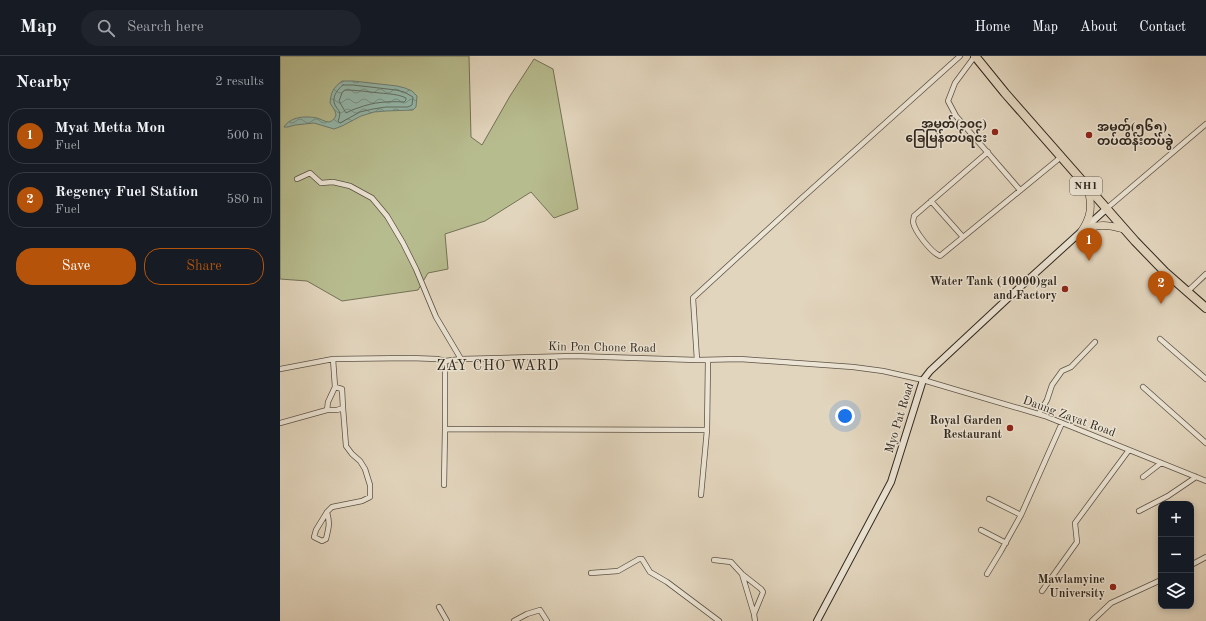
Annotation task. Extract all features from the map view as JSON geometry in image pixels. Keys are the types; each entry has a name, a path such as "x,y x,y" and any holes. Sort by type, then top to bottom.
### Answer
{"highway":[{"name":"NH1","path":"975,56 1005,94 1124,229 1165,272 1206,308"}],"main road":[{"path":"1081,232 1089,219 1091,200 1088,188"},
{"name":"Myo Pat Road","path":"817,621 891,482 923,380 930,371 1106,209"},
{"path":"1081,232 1095,226 1110,226 1124,229"}],"street":[{"path":"697,360 693,298 960,56"},
{"path":"975,56 955,83 948,101 956,116 1020,190"},
{"path":"1106,209 1206,124"},
{"path":"988,152 914,216 913,222 921,237 934,254 940,256 1061,157"},
{"path":"297,179 310,173 321,183 333,182 350,186 372,198 388,216 403,243 416,269 436,317 461,359"},
{"path":"931,201 963,237"},
{"path":"1187,292 1206,274"},
{"path":"1160,339 1206,379"},
{"path":"1038,414 1047,400 1052,385 1062,371 1071,367 1095,342"},
{"name":"Kin Pon Chone Road","path":"280,369 334,359 410,358 437,359 446,361 461,359 574,356 697,360 740,359 853,367 883,371 923,380"},
{"path":"327,410 328,402 335,387 334,359"},
{"path":"701,495 707,430 708,360"},
{"path":"444,485 446,361"},
{"name":"Daung Zayat Road","path":"923,380 1038,414 1196,477 1205,479"},
{"path":"327,512 330,523 329,529 326,538 322,541 314,537 316,530 327,512 332,507 370,497 370,485 366,469 346,446 342,389 335,387"},
{"path":"1142,387 1206,443"},
{"path":"280,423 327,410 337,410 343,408"},
{"path":"987,574 1021,515 1062,423"},
{"path":"446,429 707,430"},
{"path":"1042,591 1077,542 1075,523 1128,450"},
{"path":"1143,477 1161,463"},
{"path":"1139,511 1168,496 1196,477"},
{"path":"989,499 1021,515"},
{"path":"981,530 1006,543"},
{"path":"1194,563 1206,557"},
{"path":"591,573 618,571 639,559 642,559 650,572 667,582 719,621"},
{"path":"714,560 731,562 742,574 762,589 763,592 754,614"},
{"path":"742,574 755,621"},
{"path":"1092,621 1111,602 1158,581"},
{"path":"438,607 447,621"},
{"path":"514,621 527,614 540,610 547,621"}],"green space":[{"path":"280,56 469,56 471,137 482,145 510,96 534,59 553,69 578,209 554,218 531,192 485,221 445,234 448,269 428,273 418,290 342,301 307,281 280,279"}],"water":[{"path":"342,81 353,81 405,88 412,91 417,96 416,107 413,110 374,112 361,116 334,129 314,123 284,127 287,123 295,119 304,117 313,117 326,122 333,120 336,115 330,103 331,96 333,90"}],"place":[{"name":"အမှတ်(၁၀၄) ခြေမြန်တပ်ရင်း","path":"995,132"},
{"name":"အမှတ်(၅၆၅) တပ်ထိန်းတပ်ခွဲ","path":"1089,135"},
{"name":"Myat Metta Mon","path":"1089,261"},
{"name":"Water Tank (10000)gal and Factory","path":"1065,289"},
{"name":"Regency Fuel Station","path":"1161,304"},
{"name":"Royal Garden Restaurant","path":"1010,428"},
{"name":"Mawlamyine University","path":"1113,587"}],"district":[{"name":"ZAY CHO WARD","path":"498,366"}]}
